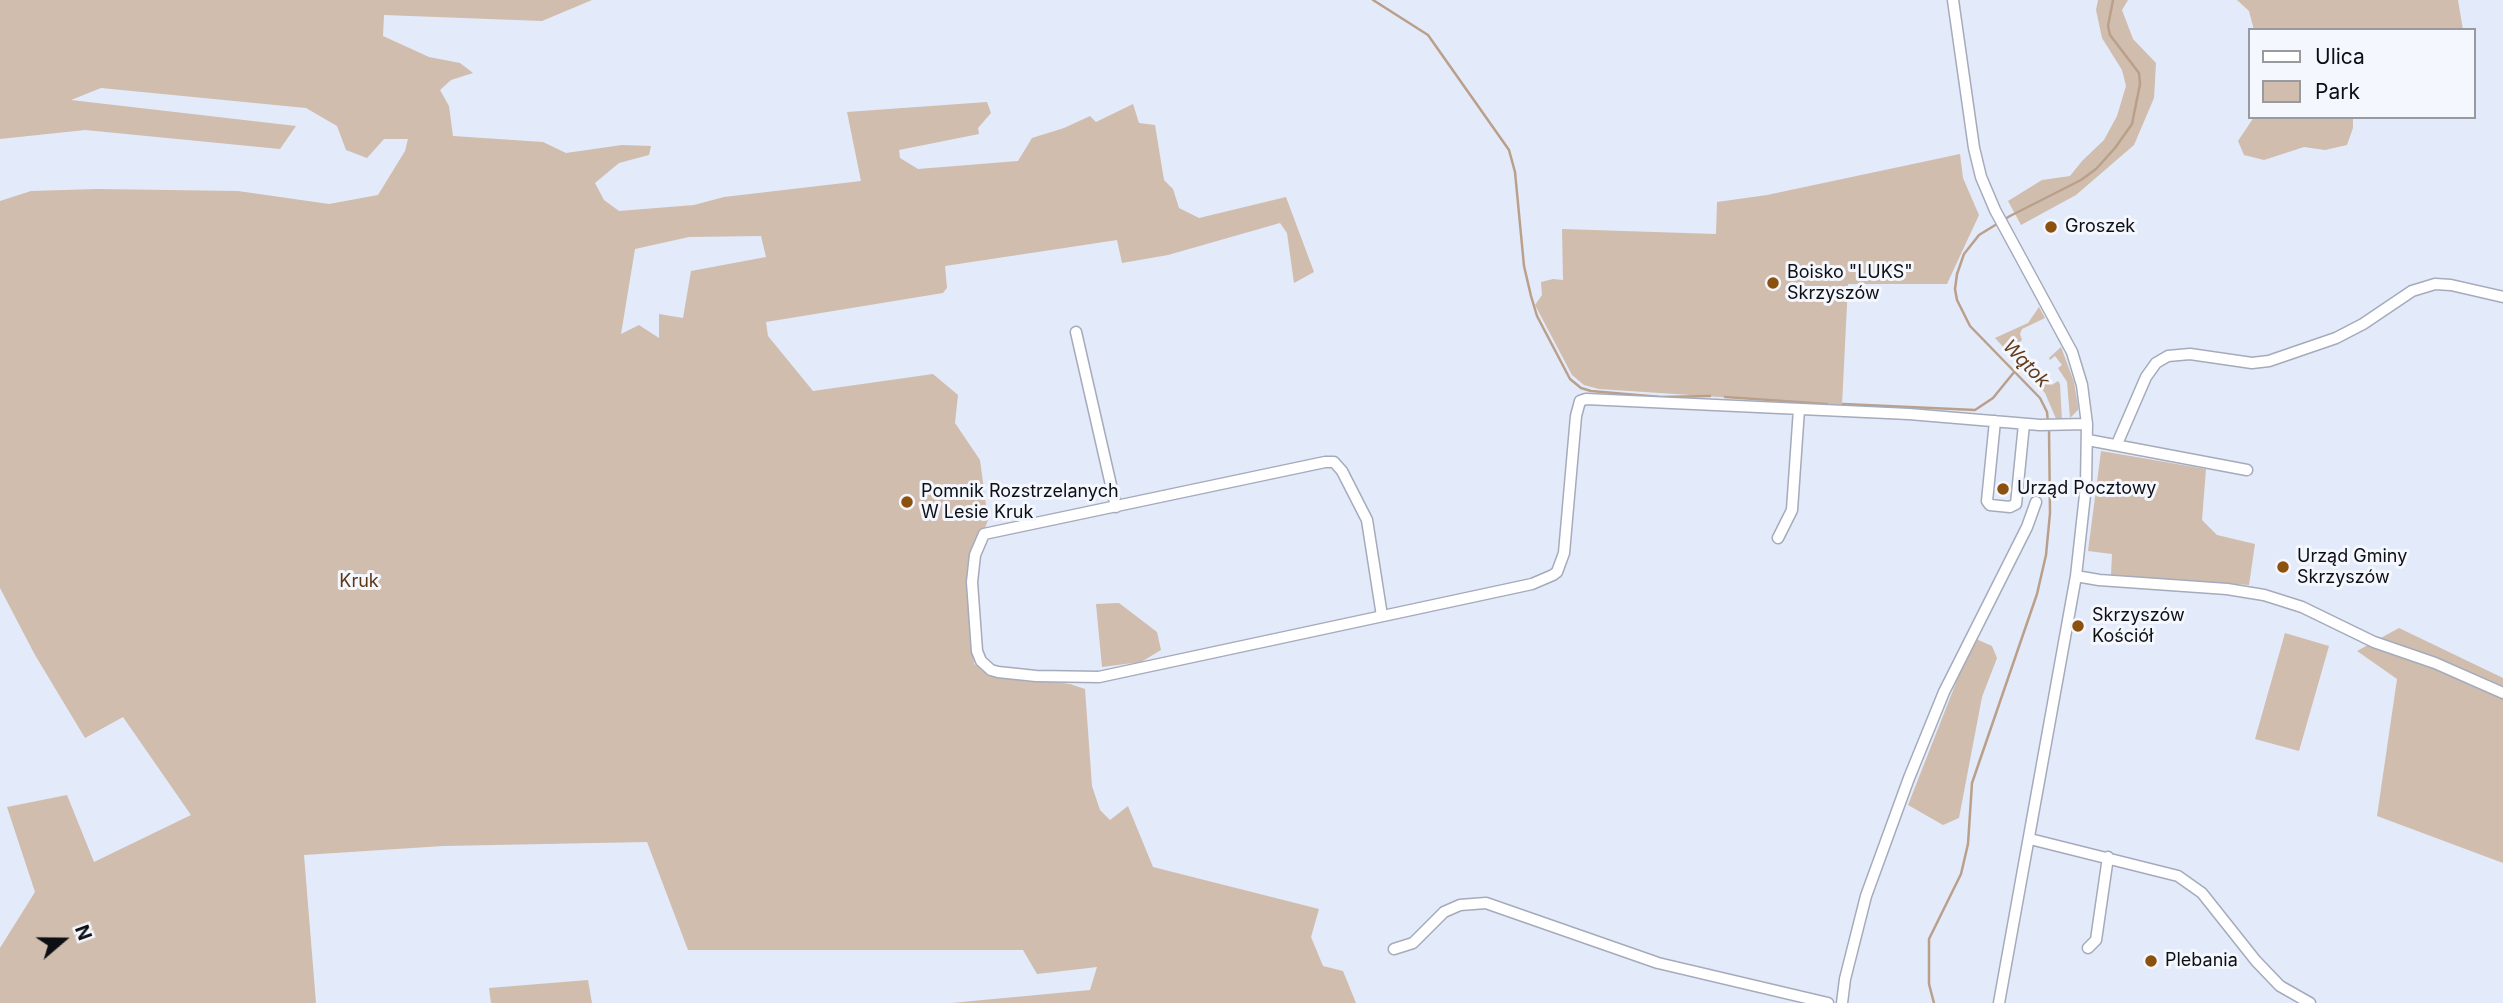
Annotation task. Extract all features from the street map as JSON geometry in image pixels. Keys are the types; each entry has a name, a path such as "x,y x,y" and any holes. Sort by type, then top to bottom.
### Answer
{"street":[{"path":"1953,0 1974,148 1984,186 2071,352 2082,385 2088,440 2086,496 2076,576 1999,1003"},
{"path":"2117,444 2146,377 2160,359 2182,354 2252,363 2269,361 2336,338 2363,324 2412,291 2435,284 2503,297"},
{"path":"1076,331 1116,507"},
{"path":"1382,616 1367,520 1342,471 1334,462 984,534 975,555 972,582 977,652 981,661 991,670 1037,677 1099,677 1532,584 1557,572 1564,553 1575,424 1580,401 1586,399 1909,414 2040,425 2087,424"},
{"path":"1778,538 1792,510 1799,409"},
{"path":"1995,421 1987,501 1990,505 2010,507 2016,504 2024,424"},
{"path":"2088,440 2248,470"},
{"path":"1842,1003 1845,979 1866,896 1909,778 1944,692 2027,527 2036,502"},
{"path":"2076,576 2227,589 2263,595 2302,607 2374,642 2435,663 2503,694"},
{"path":"2030,839 2178,876 2202,893 2256,961 2280,986 2310,1003"},
{"path":"2088,948 2096,940 2108,857"},
{"path":"1394,949 1413,943 1444,912 1460,905 1486,903 1658,963 1828,1003"}],"green space":[{"name":"Kruk","path":"0,0 592,0 542,21 384,15 383,36 429,57 460,63 473,73 451,80 440,90 449,106 453,136 543,142 566,153 622,145 651,146 649,155 619,163 595,183 604,200 619,211 694,205 724,197 861,181 847,112 987,102 991,113 978,128 979,134 899,150 900,158 918,169 1018,161 1032,138 1090,116 1096,122 1133,104 1139,123 1155,125 1164,180 1173,189 1179,208 1199,218 1286,197 1314,272 1294,283 1287,233 1280,223 1168,255 1122,263 1117,240 945,266 947,288 943,293 766,322 768,336 813,391 933,374 958,395 955,423 980,460 988,520 968,574 974,664 991,673 1070,684 1085,689 1092,786 1100,810 1110,820 1128,806 1153,867 1319,909 1311,937 1323,966 1343,971 1356,1003 951,1003 1090,990 1097,967 1037,974 1023,950 688,950 647,842 443,846 304,855 316,1003 0,1003 0,948 35,892 7,807 67,795 94,862 191,815 123,717 85,738 35,655 0,588 0,201 31,191 97,189 238,191 329,204 378,195 405,151 408,139 384,139 367,158 346,150 337,126 306,108 101,88 71,100 296,126 280,149 85,130 0,139","holes":["761,236 766,257 691,271 683,318 659,314 659,338 639,325 621,334 635,249 689,237"]},
{"path":"2098,0 2128,0 2122,10 2133,39 2156,63 2154,98 2134,145 2076,195 2021,225 2008,201 2042,180 2070,176 2104,140 2117,116 2126,86 2122,70 2102,38 2096,10"},
{"path":"2237,0 2458,0 2463,28 2253,28 2249,11"},
{"path":"2253,119 2353,119 2347,145 2325,150 2304,147 2264,160 2244,155 2238,141"},
{"path":"1960,154 1963,178 1979,215 1947,284 1848,284 1842,405 1599,389 1584,385 1572,375 1535,305 1542,295 1541,282 1563,280 1562,229 1716,234 1717,202 1767,195"},
{"path":"2039,307 2045,318 2022,329 2022,340 2017,345 2052,385 2058,381 2060,384 2062,421 2057,421 2045,393 1995,338 2028,323"},
{"path":"2061,347 2074,382 2078,406 2078,410 2070,418 2067,382 2058,368 2062,365 2055,356 2050,360 2049,358"},
{"path":"2101,451 2206,469 2202,520 2217,535 2255,544 2249,585 2111,575 2112,554 2088,551"},
{"path":"1119,603 1157,632 1161,650 1141,662 1102,667 1096,604"},
{"path":"2399,628 2503,678 2503,863 2377,816 2397,679 2357,651"},
{"path":"2285,633 2329,646 2299,751 2255,739"},
{"path":"1967,635 1992,646 1997,658 1982,697 1959,818 1943,825 1908,805 1963,665 1962,646"},
{"path":"588,980 592,1003 491,1003 489,988"}],"waterway":[{"path":"1373,0 1428,35 1509,150 1515,172 1524,266 1531,296 1537,316 1570,379 1581,388 1591,391 1661,397 1710,396"},
{"name":"Wątok","path":"2048,423 2047,412 2040,398 1970,326 1957,300 1957,274 1964,254 1979,235 2081,180 2096,169 2132,124 2140,84 2139,73 2110,35 2108,26 2113,0"},
{"path":"1843,404 1975,410 1993,398 2015,371"},
{"path":"1725,397 1827,404"},
{"name":"Wątok","path":"1934,1003 1929,984 1929,939 1961,874 1968,844 1972,783 2037,594 2046,555 2050,513 2049,429"}],"place":[{"name":"Groszek","path":"2051,227"},
{"name":"Boisko \"LUKS\" Skrzyszów","path":"1773,283"},
{"name":"Urząd Pocztowy","path":"2003,489"},
{"name":"Pomnik Rozstrzelanych W Lesie Kruk","path":"907,502"},
{"name":"Urząd Gminy Skrzyszów","path":"2283,567"},
{"name":"Skrzyszów Kościół","path":"2078,626"},
{"name":"Plebania","path":"2151,961"}]}
